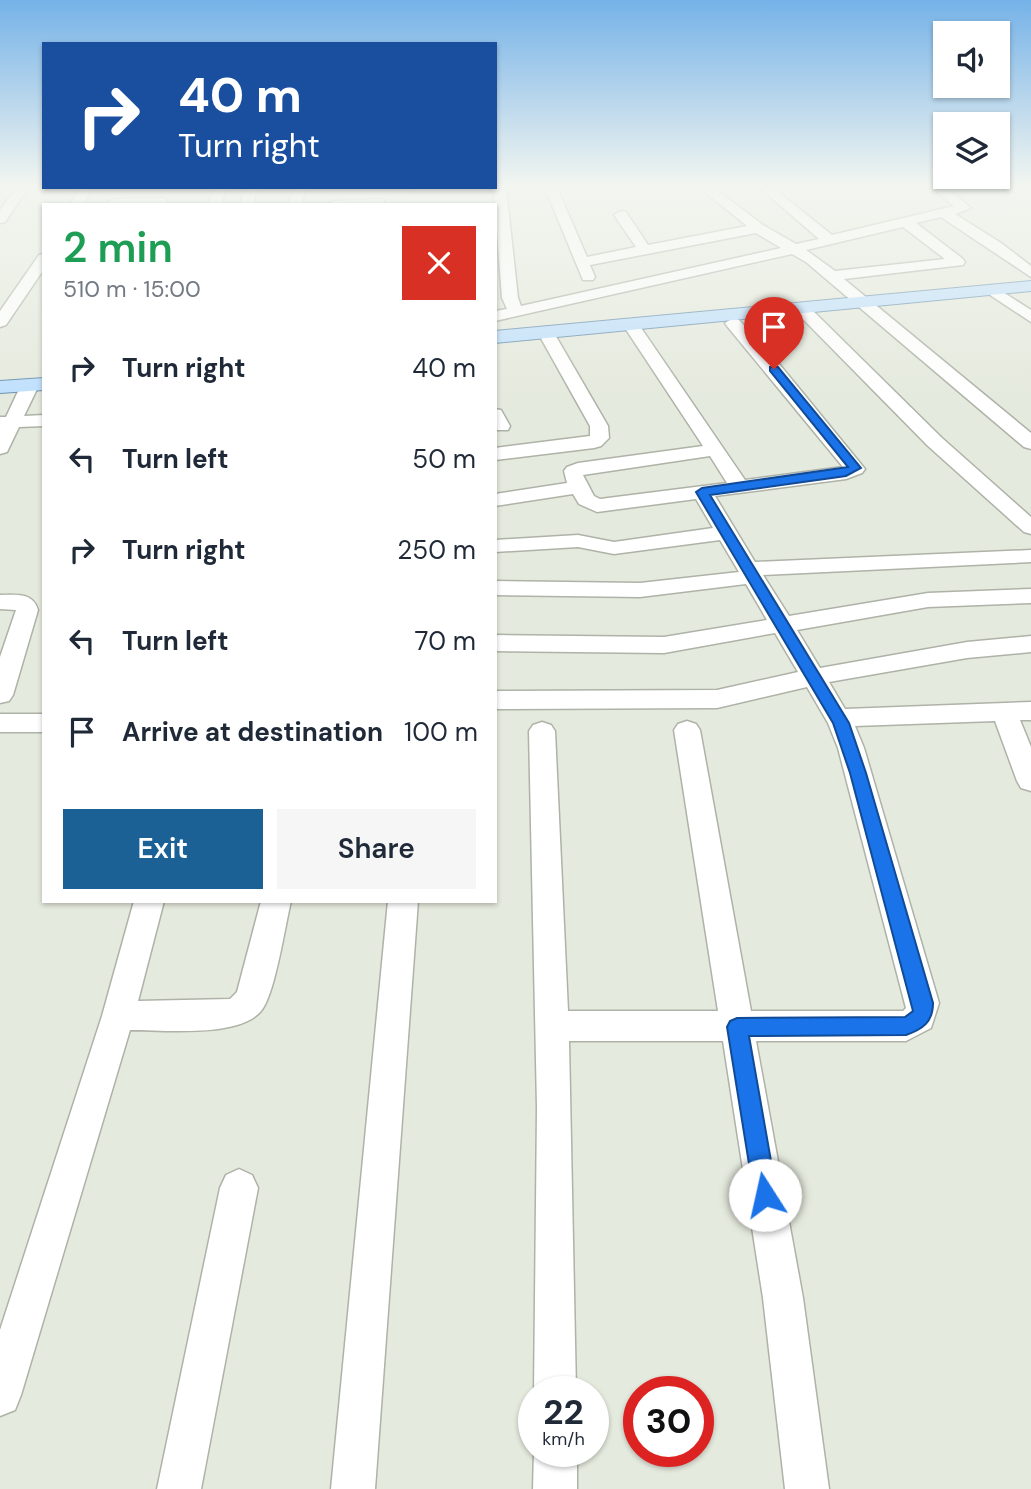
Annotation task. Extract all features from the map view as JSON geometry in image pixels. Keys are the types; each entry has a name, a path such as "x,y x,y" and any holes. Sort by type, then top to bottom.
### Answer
{"main road":[{"path":"997,293 1031,286"},
{"path":"497,343 997,293 1031,293"},
{"path":"634,328 733,323 805,312"},
{"path":"497,337 547,336"},
{"path":"0,381 39,382"},
{"path":"0,387 39,382"}],"street":[{"path":"503,257 510,298 516,312"},
{"path":"580,257 596,294"},
{"path":"582,262 608,257"},
{"path":"497,316 757,257"},
{"path":"807,257 1031,443"},
{"path":"831,275 958,262 952,257"},
{"path":"1011,257 1031,273"},
{"path":"0,322 21,282 42,260"},
{"path":"997,293 1031,317"},
{"path":"805,312 934,442 1031,528"},
{"path":"715,450 578,468 573,475 586,500 597,506 846,473 855,468 733,323"},
{"path":"634,328 740,487"},
{"path":"547,336 602,433 622,462"},
{"path":"0,448 5,423 39,382"},
{"path":"5,423 42,420"},
{"path":"497,454 594,442 602,433"},
{"path":"497,500 579,487"},
{"path":"552,1026 906,1026 917,1022 923,1013 919,989 851,748 838,718 702,492"},
{"path":"497,546 579,541 614,548 726,533"},
{"path":"497,587 640,590 750,573 1031,556"},
{"path":"497,643 664,645 785,627 928,600 1031,596"},
{"path":"0,602 21,602 26,605 27,610 0,695"},
{"path":"497,700 695,701 967,650 1031,645"},
{"path":"838,718 1031,711"},
{"path":"1004,712 1031,781"},
{"path":"0,723 42,723"},
{"path":"687,730 783,1298 807,1489"},
{"path":"541,731 552,1026 555,1376"},
{"path":"0,1395 118,1016 148,903"},
{"path":"118,1016 228,1014 241,1009 251,999 275,903"},
{"path":"353,1489 403,903"},
{"path":"179,1489 239,1188"},
{"path":"555,1467 555,1489"}],"route":[{"path":"765,1195 737,1027 906,1026 917,1022 923,1013 923,1003 851,748 841,723 702,492 846,473 855,468 774,369"}]}
